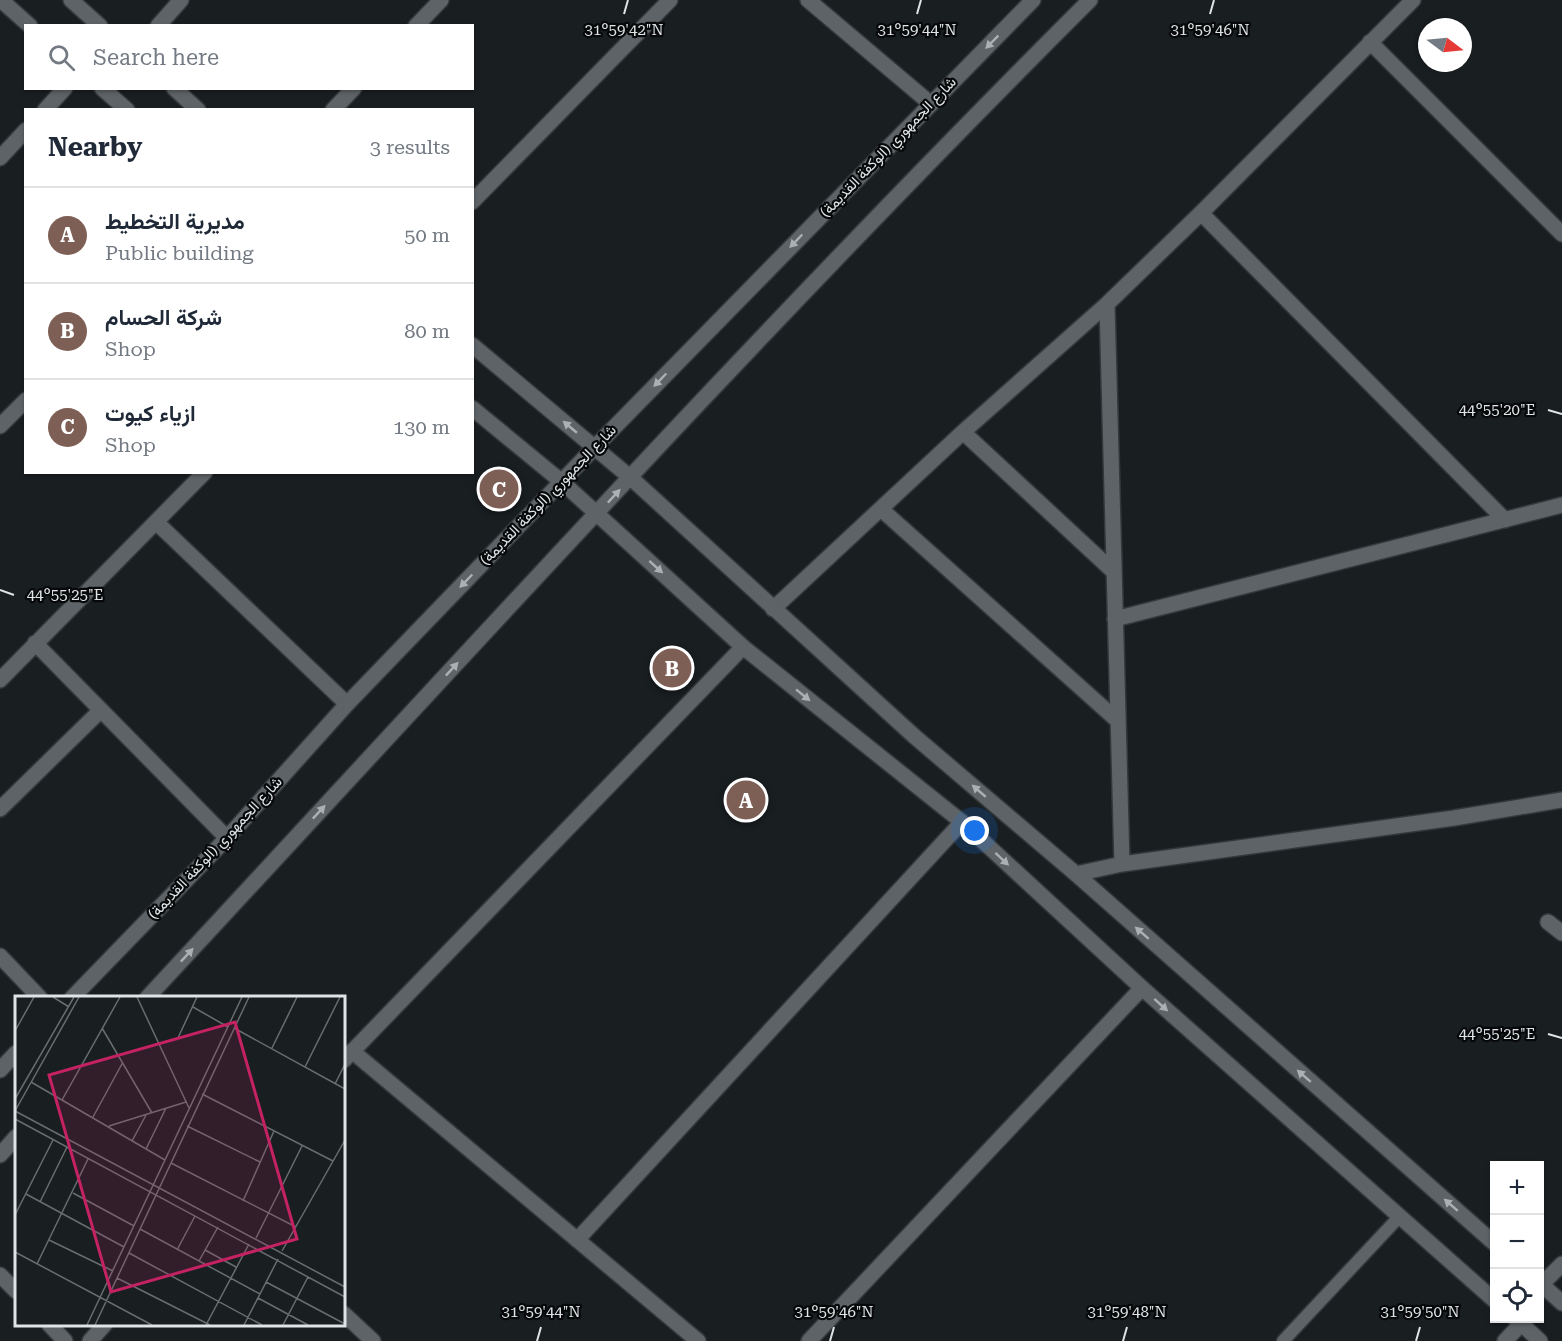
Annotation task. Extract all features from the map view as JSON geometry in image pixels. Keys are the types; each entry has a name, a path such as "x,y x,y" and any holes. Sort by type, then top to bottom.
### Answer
{"street":[{"path":"1,0 28,24"},
{"path":"71,0 98,24"},
{"path":"160,24 181,0"},
{"path":"418,24 441,0"},
{"path":"474,200 670,0"},
{"path":"808,0 931,104"},
{"name":"شارع الجمهوري (الوكفة القديمة)","path":"74,996 227,838 346,704 1033,0"},
{"path":"149,996 597,514 962,127 1090,0"},
{"path":"773,609 882,510 963,432 1107,304 1413,0"},
{"path":"1370,42 1562,234"},
{"path":"47,108 63,90"},
{"path":"104,90 125,108"},
{"path":"176,90 196,108"},
{"path":"335,108 352,90"},
{"path":"0,158 24,132"},
{"path":"1201,213 1505,520"},
{"path":"1107,304 1122,864"},
{"path":"474,347 631,478 914,736 1076,874 1490,1239"},
{"path":"0,426 24,402"},
{"path":"474,410 562,482 743,646 962,822 1142,988 1490,1296"},
{"path":"963,432 1114,572"},
{"path":"0,680 203,474"},
{"path":"1115,619 1562,506"},
{"path":"882,510 1118,720"},
{"path":"156,522 346,704"},
{"path":"35,643 227,838"},
{"path":"698,1341 577,1240 348,1056 743,646"},
{"path":"0,809 101,710"},
{"path":"1076,874 1122,864 1454,818 1562,800"},
{"path":"577,1240 962,822"},
{"path":"1548,922 1562,933"},
{"path":"0,956 38,996"},
{"path":"809,1341 1142,988"},
{"path":"0,1070 15,1054"},
{"path":"0,1155 15,1138"},
{"path":"1544,1280 1562,1264"},
{"path":"0,1275 15,1290"},
{"path":"1544,1287 1562,1303"},
{"path":"345,1315 373,1341"},
{"path":"1504,1341 1517,1323"},
{"path":"1520,1323 1540,1341"},
{"path":"51,1326 65,1341"},
{"path":"90,1341 103,1326"}],"lane":[{"path":"1283,1341 1400,1216"}],"place":[{"name":"ازياء كيوت","path":"499,489"},
{"name":"شركة الحسام","path":"672,668"},
{"name":"مديرية التخطيط","path":"746,800"}]}
